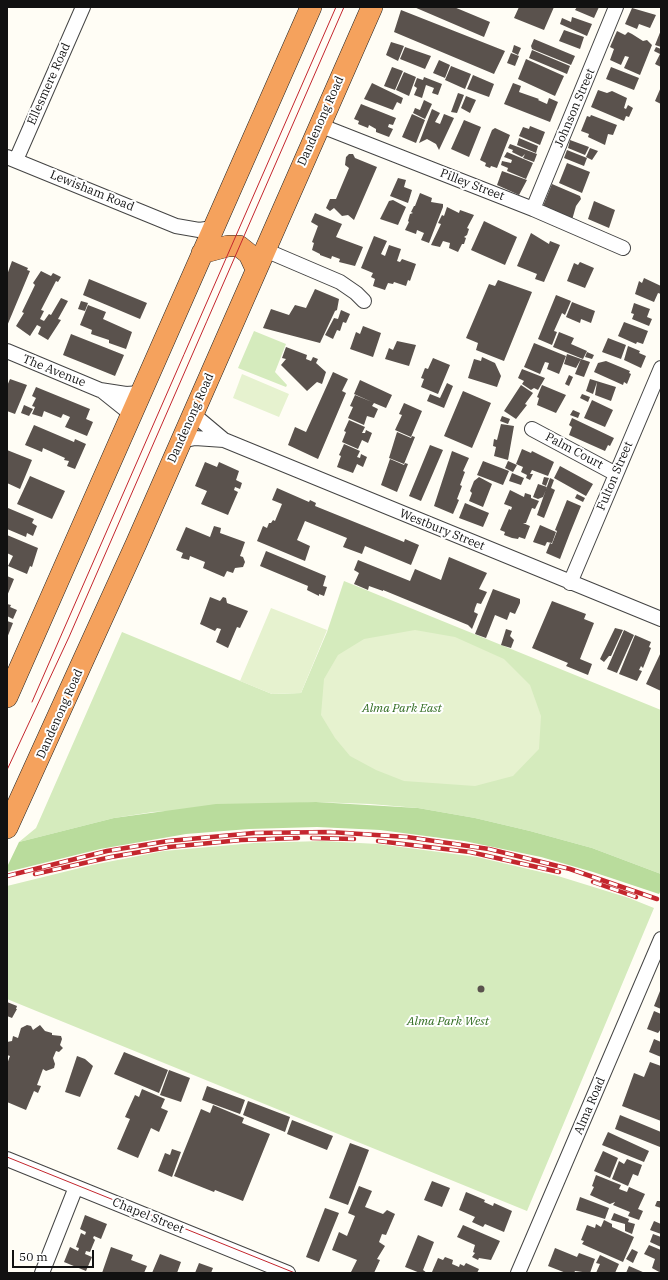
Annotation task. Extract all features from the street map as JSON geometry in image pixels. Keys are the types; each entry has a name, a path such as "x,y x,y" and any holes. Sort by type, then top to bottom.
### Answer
{"highway":[{"path":"7,697 13,670 132,414 311,7"},
{"name":"Dandenong Road","path":"7,828 65,704 372,7"},
{"path":"202,253 228,246 239,246 249,254 256,270"}],"street":[{"name":"Ellesmere Road","path":"11,158 83,7"},
{"name":"Johnson Street","path":"533,209 616,7"},
{"name":"Pilley Street","path":"319,125 533,209 623,248"},
{"name":"Lewisham Road","path":"11,158 176,226 192,237 202,253"},
{"name":"Lewisham Road","path":"176,226 199,230 213,228"},
{"path":"265,250 340,282 356,293 364,301"},
{"name":"The Avenue","path":"7,351 100,390 126,394 141,393"},
{"name":"Fulton Street","path":"570,583 661,368"},
{"name":"The Avenue","path":"100,390 132,414"},
{"name":"Westbury Street","path":"193,414 224,440 661,619"},
{"name":"Palm Court","path":"532,429 616,474"},
{"name":"Westbury Street","path":"181,441 195,438 224,440"},
{"name":"Alma Road","path":"518,1273 660,944"},
{"name":"Chapel Street","path":"7,1159 264,1268 288,1273"},
{"path":"42,1273 76,1187"}],"green space":[{"path":"254,331 286,344 275,372 287,385 286,387 238,368"},
{"path":"242,374 289,394 279,417 233,398"},
{"name":"Alma Park East","path":"344,581 661,710 661,874 592,848 530,831 475,818 418,808 370,804 316,802 153,812 114,818 19,842 36,828 122,632 272,694 301,693 327,632"},
{"path":"271,608 327,630 301,693 272,694 240,681"},
{"path":"415,630 455,637 504,659 530,685 541,716 539,749 513,776 475,786 404,781 376,770 350,756 335,738 321,715 324,679 338,655 364,639"},
{"path":"316,802 418,808 475,818 530,831 592,848 661,874 661,890 659,894 593,872 541,857 464,841 380,830 317,827 249,829 186,834 100,849 7,872 7,867 19,842 114,818 216,804"},
{"name":"Alma Park West","path":"322,841 378,844 477,857 558,876 629,898 654,908 527,1211 7,999 7,886 92,865 164,851 254,843"}],"building":[{"path":"414,7 454,7 490,22 484,37"},
{"path":"519,7 554,7 544,30 514,18"},
{"path":"577,7 599,7 594,18 575,10"},
{"path":"632,8 656,15 650,28 639,24 637,29 625,24"},
{"path":"401,10 505,51 494,74 394,32"},
{"path":"572,17 592,24 587,36 560,24 562,18 571,22"},
{"path":"564,30 584,37 580,49 559,41"},
{"path":"661,30 661,47 655,45"},
{"path":"617,31 625,35 628,32 643,41 647,40 652,45 640,75 624,68 629,57 625,56 621,65 610,60 614,49 610,47"},
{"path":"534,39 575,56 571,65 532,49 531,46"},
{"path":"391,42 404,46 398,61 386,55"},
{"path":"514,45 521,48 518,55 512,52"},
{"path":"405,47 431,56 425,69 400,59"},
{"path":"656,47 661,49 661,67 655,64 660,54 654,51"},
{"path":"532,50 570,66 567,74 529,58"},
{"path":"511,53 519,56 515,66 507,63"},
{"path":"526,59 564,76 555,96 518,79"},
{"path":"439,60 450,65 445,78 433,73"},
{"path":"451,66 471,74 465,89 445,80"},
{"path":"392,67 403,71 395,90 384,86"},
{"path":"611,67 639,78 634,90 606,79"},
{"path":"404,72 416,77 409,96 396,90"},
{"path":"473,75 494,84 489,97 467,89"},
{"path":"424,77 442,84 438,95 432,93 434,88 426,85 422,98 414,95 417,88 414,86 417,78 423,80"},
{"path":"372,83 403,98 401,104 397,102 393,110 364,99"},
{"path":"513,83 521,86 519,92 539,99 538,100 547,104 549,98 558,102 550,122 504,104"},
{"path":"661,87 661,104 655,101"},
{"path":"598,90 607,93 612,91 627,98 624,108 626,109 628,105 633,108 629,117 626,116 624,121 591,107"},
{"path":"458,93 464,95 457,113 451,112"},
{"path":"466,96 476,100 470,113 461,108"},
{"path":"424,100 432,104 425,119 413,113 415,108 420,110"},
{"path":"361,104 396,118 393,125 389,124 388,127 393,129 389,137 376,132 376,129 369,125 368,128 358,124 359,121 354,119"},
{"path":"432,109 440,113 435,122 440,124 444,114 454,118 439,150 436,144 427,139 419,143"},
{"path":"412,114 425,120 416,143 402,137"},
{"path":"591,115 617,125 613,135 608,134 605,145 588,137 589,134 581,131 587,116 590,117"},
{"path":"464,120 481,127 469,157 451,149"},
{"path":"530,126 545,132 540,145 519,136 523,127 529,129"},
{"path":"495,128 510,135 497,168 491,166 490,168 485,166 486,163 480,160 492,130"},
{"path":"519,138 538,146 536,153 517,145"},
{"path":"570,140 589,147 585,155 568,148"},
{"path":"510,144 537,154 534,162 523,158 525,154 522,157 512,152 513,150 508,148"},
{"path":"590,148 598,151 592,160 586,157"},
{"path":"567,150 587,158 584,166 564,158"},
{"path":"507,152 533,163 526,179 507,171 508,168 501,165 502,161 511,163 512,160 504,157"},
{"path":"349,154 353,154 355,158 377,167 354,220 348,215 342,216 334,208 330,211 326,208 330,199 336,199 349,168 345,165 346,157"},
{"path":"567,163 590,172 582,193 559,183"},
{"path":"502,171 527,180 519,195 497,185"},
{"path":"398,178 406,180 404,187 412,190 408,203 390,196"},
{"path":"552,184 580,196 581,199 576,206 572,220 543,206"},
{"path":"420,193 432,198 431,202 443,204 429,243 421,240 424,233 417,230 416,234 405,230 409,222 410,214 413,213 411,212"},
{"path":"393,200 406,207 398,225 380,219 389,201"},
{"path":"594,201 615,210 609,228 588,219"},
{"path":"447,207 459,213 460,210 474,215 467,228 469,229 467,235 464,237 466,238 464,244 462,244 458,252 449,248 450,243 443,241 440,247 431,245 441,224 438,223 442,215 444,216"},
{"path":"315,213 342,224 336,237 363,247 355,266 339,262 340,259 332,256 331,259 320,255 312,250 314,243 312,242 318,226 311,222"},
{"path":"484,221 517,237 505,265 471,250"},
{"path":"531,233 549,244 550,241 560,245 544,282 535,279 537,274 517,266"},
{"path":"374,236 387,241 381,254 385,256 389,245 401,249 397,261 400,262 402,259 416,264 410,281 408,280 406,286 394,282 393,284 388,283 385,290 373,286 375,279 371,277 373,273 361,268"},
{"path":"12,261 28,268 27,270 30,271 7,326 7,275"},
{"path":"580,262 594,268 585,288 567,281 574,263 578,265"},
{"path":"41,271 51,276 53,273 61,277 58,282 56,281 41,310 44,311 40,319 44,321 49,314 51,315 61,298 68,301 58,319 61,320 48,340 38,334 41,327 37,325 30,336 16,326 24,313 22,312 35,285 33,283"},
{"path":"644,278 661,286 661,294 658,293 654,302 635,294 639,281 642,283"},
{"path":"89,279 147,303 140,319 83,295"},
{"path":"498,280 532,292 504,361 476,350 478,343 466,338 489,284 495,286"},
{"path":"315,289 339,299 337,310 335,311 320,343 263,328 271,309 289,315 295,305 306,308"},
{"path":"556,295 571,301 565,315 562,313 554,331 557,332 552,345 538,339"},
{"path":"81,301 88,303 85,311 78,309"},
{"path":"572,302 595,311 591,323 581,319 580,323 566,317"},
{"path":"634,303 650,309 647,317 652,319 649,326 632,319 634,314 631,313"},
{"path":"88,305 106,312 103,319 132,332 126,349 109,343 109,340 91,334 92,330 80,325"},
{"path":"341,310 350,314 346,323 343,322 340,331 337,330 333,339 325,335 334,318 338,319"},
{"path":"624,322 648,331 643,344 637,342 636,344 618,336"},
{"path":"363,326 381,333 373,357 350,349 356,332 360,334"},
{"path":"559,332 574,338 571,344 587,351 583,359 553,347"},
{"path":"71,334 124,355 115,376 63,355"},
{"path":"608,338 626,345 621,359 602,352"},
{"path":"397,341 416,345 409,366 385,359 389,348 393,350"},
{"path":"534,343 566,356 559,374 547,369 549,363 545,362 540,374 524,367"},
{"path":"628,346 640,351 639,353 646,356 641,368 624,360"},
{"path":"286,347 307,355 306,359 311,361 313,357 318,359 316,363 326,372 322,384 317,382 307,391 281,365 286,359 282,358"},
{"path":"587,352 594,355 592,359 585,357"},
{"path":"567,354 581,359 576,368 564,364"},
{"path":"482,357 495,363 501,376 497,387 468,378 474,359 481,361"},
{"path":"433,358 450,365 438,394 421,387 424,379 421,378 425,368 428,369"},
{"path":"581,359 590,362 584,377 575,374"},
{"path":"606,361 630,371 629,373 631,374 627,384 624,382 623,385 594,372 598,363"},
{"path":"522,369 545,378 538,390 534,388 531,390 522,384 524,381 518,378"},
{"path":"333,372 348,379 342,391 346,393 318,459 288,445 295,427 306,432"},
{"path":"569,375 573,377 569,386 565,384"},
{"path":"10,379 27,385 15,414 7,411 7,386"},
{"path":"590,379 616,387 611,401 595,395 597,382 593,394 586,391"},
{"path":"360,380 392,395 386,408 374,403 372,406 378,409 374,418 367,416 364,425 348,418 353,407 350,406 355,395 372,402 354,394"},
{"path":"447,383 453,386 444,408 427,401 430,394 440,398"},
{"path":"521,385 533,393 525,404 527,405 516,419 504,411"},
{"path":"542,385 566,395 556,413 537,405 539,398 537,397"},
{"path":"36,387 90,409 86,419 93,422 87,436 65,427 70,417 63,414 61,418 44,411 42,417 32,414 35,407 32,406 36,398 32,396"},
{"path":"463,391 491,403 472,448 444,436"},
{"path":"582,394 590,397 588,402 580,398"},
{"path":"592,400 613,410 605,427 584,418"},
{"path":"404,403 422,411 411,437 395,430 402,415 399,414"},
{"path":"24,405 33,409 29,416 21,413"},
{"path":"573,410 580,413 578,418 570,415"},
{"path":"502,416 510,419 508,424 500,421"},
{"path":"572,418 614,438 610,446 608,445 605,451 569,435 572,427 569,425"},
{"path":"349,420 365,427 362,433 365,433 366,430 372,433 368,443 362,440 358,449 342,442 346,432 344,431"},
{"path":"501,424 514,426 508,460 494,456 496,447 493,446 494,439 497,440"},
{"path":"34,425 74,442 75,439 86,444 75,469 67,466 69,461 64,460 65,458 43,448 42,452 25,445"},
{"path":"397,432 411,438 412,436 415,437 404,464 389,458"},
{"path":"344,444 360,451 357,457 360,458 361,454 367,457 363,467 357,464 353,473 337,467 341,456 339,455"},
{"path":"430,445 443,450 421,501 409,496"},
{"path":"522,449 531,453 532,451 554,462 548,476 532,470 530,474 533,474 530,480 526,478 527,475 521,472 523,467 516,464"},
{"path":"7,450 32,460 20,489 7,483"},
{"path":"452,451 469,458 463,471 465,472 460,485 462,486 457,499 459,500 453,514 434,506"},
{"path":"390,459 404,465 405,463 408,464 397,492 381,485"},
{"path":"483,461 509,471 503,485 477,475"},
{"path":"508,461 517,465 513,472 505,468"},
{"path":"205,462 217,467 219,462 239,471 236,480 242,483 240,489 235,487 234,490 238,492 228,515 201,504 207,491 195,486"},
{"path":"560,466 593,484 586,496 554,478"},
{"path":"512,473 524,478 521,485 509,481"},
{"path":"30,476 65,491 52,519 17,504"},
{"path":"479,477 492,484 483,507 469,501 472,493 470,491 474,481"},
{"path":"544,477 549,478 546,486 542,484"},
{"path":"550,478 554,480 551,488 555,490 544,518 537,515"},
{"path":"538,484 547,487 543,497 538,499 533,497"},
{"path":"277,488 309,502 310,500 316,503 315,506 404,542 405,539 419,545 411,565 365,546 362,554 343,547 347,538 305,521 297,540 310,546 305,561 257,541 263,526 267,528 269,523 273,520 275,521 282,504 272,500"},
{"path":"510,490 524,497 525,493 531,495 531,498 539,501 535,509 532,508 526,523 523,523 530,526 525,539 519,537 518,539 512,538 504,535 505,532 500,530 509,509 511,510 512,507 504,504"},
{"path":"577,494 585,498 583,502 575,498"},
{"path":"567,500 581,506 560,559 546,553 550,543 552,544 557,531 555,530"},
{"path":"465,503 489,513 483,527 459,518"},
{"path":"8,508 34,519 32,523 37,526 33,536 27,533 26,537 7,529"},
{"path":"540,525 556,532 552,543 547,542 545,546 533,542"},
{"path":"214,526 221,528 220,533 245,542 240,556 243,557 245,562 243,567 235,568 233,573 227,571 224,577 203,568 205,562 190,556 189,560 181,558 183,553 176,550 186,527 210,537"},
{"path":"7,535 38,548 32,567 30,566 27,574 8,566 13,556 7,553"},
{"path":"266,551 326,576 323,586 327,587 324,596 319,594 319,596 307,590 308,586 260,566"},
{"path":"449,557 487,573 479,589 487,592 481,604 477,603 474,612 478,614 472,629 468,625 383,590 369,586 368,590 354,584 359,573 354,570 358,560 410,581 415,569 441,580"},
{"path":"7,576 14,579 7,596"},
{"path":"493,589 520,599 520,603 515,614 510,612 507,620 495,615 486,638 475,634"},
{"path":"210,597 220,601 223,597 226,598 227,603 248,611 240,628 237,627 228,648 216,642 221,629 217,628 215,631 200,624"},
{"path":"552,601 586,614 584,619 594,623 580,659 592,664 588,675 566,666 568,663 532,648"},
{"path":"7,604 11,605 10,607 17,610 13,619 7,616"},
{"path":"7,621 13,623 7,638"},
{"path":"615,628 623,630 611,656 609,656 604,662 600,659"},
{"path":"506,629 512,631 510,636 514,640 511,648 501,645"},
{"path":"624,630 634,635 617,673 607,669"},
{"path":"635,635 651,642 649,647 651,648 643,668 641,666 639,670 642,671 637,681 619,674"},
{"path":"661,652 661,691 646,684"},
{"path":"481,985 484,986 484,992 481,993 478,992 477,989 478,986"},
{"path":"661,991 661,1009 654,1006"},
{"path":"7,1002 17,1006 12,1018 7,1016"},
{"path":"654,1011 661,1014 661,1029 658,1033 647,1029"},
{"path":"27,1025 31,1026 33,1030 40,1025 45,1031 52,1033 52,1035 61,1036 62,1039 60,1045 63,1048 59,1052 56,1051 53,1058 55,1064 54,1068 46,1071 43,1069 37,1085 41,1086 38,1093 34,1091 26,1110 7,1102 7,1064 10,1056 7,1055 7,1042 12,1041 13,1036 18,1038 21,1028"},
{"path":"654,1039 661,1042 661,1057 649,1052"},
{"path":"124,1052 168,1070 159,1093 114,1074"},
{"path":"77,1056 85,1059 93,1066 80,1097 65,1092"},
{"path":"650,1062 661,1066 661,1121 622,1106 634,1073 644,1077"},
{"path":"169,1070 190,1078 181,1102 160,1095"},
{"path":"207,1086 245,1100 240,1114 202,1100"},
{"path":"142,1089 165,1099 161,1108 168,1111 159,1132 151,1128 138,1158 117,1149 130,1119 125,1117 135,1095 139,1097"},
{"path":"248,1101 290,1117 285,1132 243,1115"},
{"path":"213,1105 244,1118 242,1123 270,1134 243,1201 215,1190 214,1192 174,1176 201,1109 210,1113"},
{"path":"620,1115 661,1132 660,1147 615,1129"},
{"path":"292,1120 333,1136 327,1150 287,1134"},
{"path":"608,1132 649,1151 644,1162 602,1145"},
{"path":"350,1143 369,1150 348,1205 329,1198"},
{"path":"172,1149 181,1152 172,1177 158,1171 165,1153 170,1155"},
{"path":"603,1151 618,1158 610,1178 594,1171"},
{"path":"627,1159 642,1165 638,1176 633,1174 628,1186 612,1179 619,1161 624,1164"},
{"path":"596,1175 621,1185 619,1189 627,1192 629,1187 645,1194 638,1209 643,1211 639,1220 628,1216 630,1212 613,1205 615,1202 610,1204 590,1195 594,1187 592,1186"},
{"path":"432,1181 450,1188 442,1207 424,1200"},
{"path":"359,1186 372,1191 365,1207 383,1214 387,1210 395,1214 386,1235 382,1234 379,1242 385,1246 377,1259 380,1260 374,1273 351,1272 357,1260 332,1250 339,1232 347,1236 355,1216 348,1213"},
{"path":"466,1192 485,1200 484,1202 493,1206 494,1203 512,1211 504,1232 485,1224 483,1227 472,1222 475,1217 459,1210"},
{"path":"580,1197 609,1208 605,1219 576,1210"},
{"path":"657,1201 661,1201 661,1208 655,1206"},
{"path":"325,1208 339,1213 319,1262 306,1257"},
{"path":"614,1213 629,1219 628,1222 635,1224 632,1234 625,1231 625,1224 611,1220"},
{"path":"85,1215 107,1224 101,1239 94,1236 93,1238 95,1240 90,1252 86,1251 85,1254 92,1257 86,1271 64,1262 70,1247 78,1251 79,1248 76,1247 81,1233 85,1235 86,1232 80,1229"},
{"path":"604,1220 612,1224 612,1227 634,1237 623,1262 582,1244 584,1241 581,1240 587,1225 595,1228 596,1224 601,1227"},
{"path":"654,1221 661,1224 661,1234 650,1230"},
{"path":"463,1225 500,1241 491,1260 479,1258 478,1260 472,1257 475,1253 473,1252 475,1245 457,1237"},
{"path":"653,1234 661,1237 661,1247 650,1242"},
{"path":"418,1235 434,1242 423,1270 427,1273 420,1273 405,1267"},
{"path":"649,1245 661,1250 661,1273 652,1268 655,1259 644,1254"},
{"path":"111,1247 133,1255 131,1260 147,1266 144,1273 102,1273"},
{"path":"555,1248 577,1257 579,1253 595,1259 590,1273 575,1271 574,1273 566,1273 548,1266"},
{"path":"632,1249 638,1252 633,1263 626,1259"},
{"path":"160,1254 181,1262 177,1273 152,1273"},
{"path":"600,1255 619,1264 615,1273 596,1273 600,1264 596,1263"},
{"path":"445,1257 453,1260 452,1264 459,1267 460,1264 464,1266 466,1263 479,1269 477,1273 432,1272 438,1258 443,1260"},
{"path":"199,1263 213,1268 211,1273 195,1273"},
{"path":"629,1266 645,1273 626,1273"}],"tram line":[{"path":"32,702 336,7"},
{"path":"7,770 69,637 344,7"},
{"path":"7,1157 295,1273"}],"railway":[{"path":"7,876 107,851 168,841 254,833 330,832 407,837 489,849 570,869 657,899"},
{"path":"35,874 111,857 169,847 241,840 298,838"},
{"path":"312,838 354,839"},
{"path":"378,841 470,852 559,872"},
{"path":"593,882 636,897"}]}
